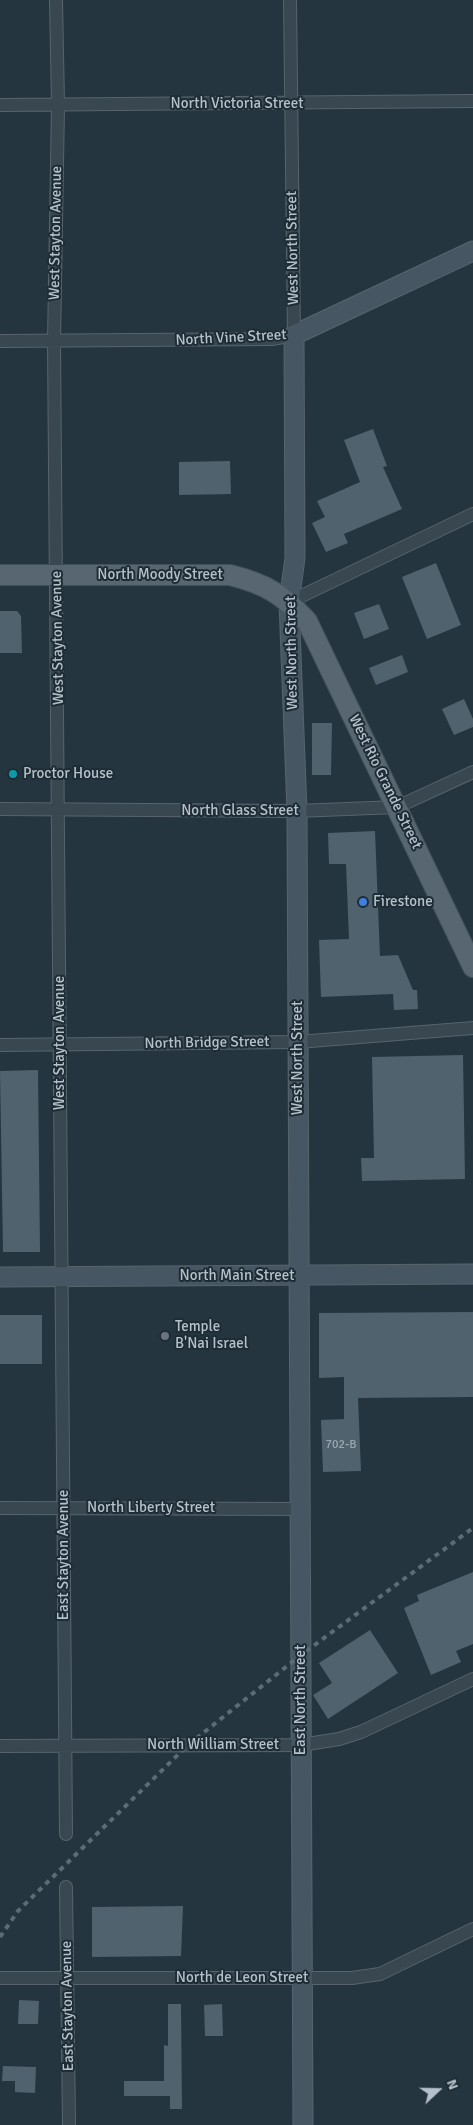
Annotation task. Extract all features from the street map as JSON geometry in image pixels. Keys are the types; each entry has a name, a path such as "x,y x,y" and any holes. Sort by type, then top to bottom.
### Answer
{"main road":[{"name":"North Moody Street","path":"0,575 230,575 257,582 289,602"},
{"name":"West Rio Grande Street","path":"289,602 307,621 473,967"}],"street":[{"name":"West Stayton Avenue","path":"56,0 58,105 54,342 59,809 60,1276"},
{"name":"West North Street","path":"290,0 295,558 289,602 296,812 298,1276"},
{"name":"North Victoria Street","path":"0,105 473,101"},
{"name":"North Vine Street","path":"0,342 272,339 294,335 473,251"},
{"path":"289,602 473,514"},
{"name":"North Glass Street","path":"0,809 296,812 397,807 473,772"},
{"name":"North Bridge Street","path":"0,1045 60,1046 298,1042 473,1028"},
{"name":"North Main Street","path":"0,1277 473,1274"},
{"name":"East Stayton Avenue","path":"60,1276 64,1507 66,1834"},
{"name":"East North Street","path":"298,1276 301,1509 303,2125"},
{"name":"North Liberty Street","path":"0,1508 301,1509"},
{"name":"North William Street","path":"0,1746 301,1745 339,1739 361,1732 473,1679"},
{"name":"East Stayton Avenue","path":"66,1887 69,2125"},
{"name":"North de Leon Street","path":"0,1978 352,1978 380,1974 473,1929"}],"building":[{"path":"373,429 387,466 383,467 402,509 344,534 348,543 326,552 312,523 325,517 317,501 360,482 344,440"},
{"path":"230,461 231,494 179,495 179,462"},
{"path":"436,563 461,625 427,639 402,577"},
{"path":"379,604 389,629 364,639 354,613"},
{"path":"0,611 17,611 21,616 22,653 0,653"},
{"path":"402,655 408,672 376,685 369,668"},
{"path":"464,699 473,719 473,727 454,735 442,709"},
{"path":"312,723 332,723 331,775 312,775"},
{"name":"Firestone","path":"375,831 380,956 398,955 413,990 417,990 418,1009 394,1010 393,994 321,997 319,940 349,939 346,864 329,864 328,833"},
{"path":"463,1055 465,1179 362,1181 361,1158 374,1158 372,1057"},
{"path":"38,1070 40,1252 3,1252 0,1071"},
{"path":"473,1312 473,1397 358,1398 361,1471 323,1472 321,1420 344,1419 344,1377 319,1378 319,1313"},
{"path":"0,1315 42,1315 42,1364 0,1364"},
{"path":"473,1572 473,1644 456,1651 461,1662 431,1675 404,1608 419,1601 417,1595"},
{"path":"370,1630 398,1673 328,1719 313,1695 332,1683 319,1663"},
{"path":"183,1906 181,1956 92,1957 92,1907"},
{"path":"19,2000 39,2001 38,2024 18,2024"},
{"path":"168,2004 181,2004 182,2109 170,2109 170,2096 124,2096 124,2081 164,2081 164,2045 168,2046"},
{"path":"222,2004 223,2036 205,2036 204,2005"},
{"path":"3,2066 36,2067 35,2093 15,2092 15,2081 2,2081"}],"railway":[{"path":"0,1937 18,1911 188,1745 301,1655 473,1528"}],"place":[{"name":"Proctor House","path":"13,774"},
{"name":"Firestone","path":"363,902"},
{"name":"Temple B'Nai Israel","path":"165,1336"}]}
